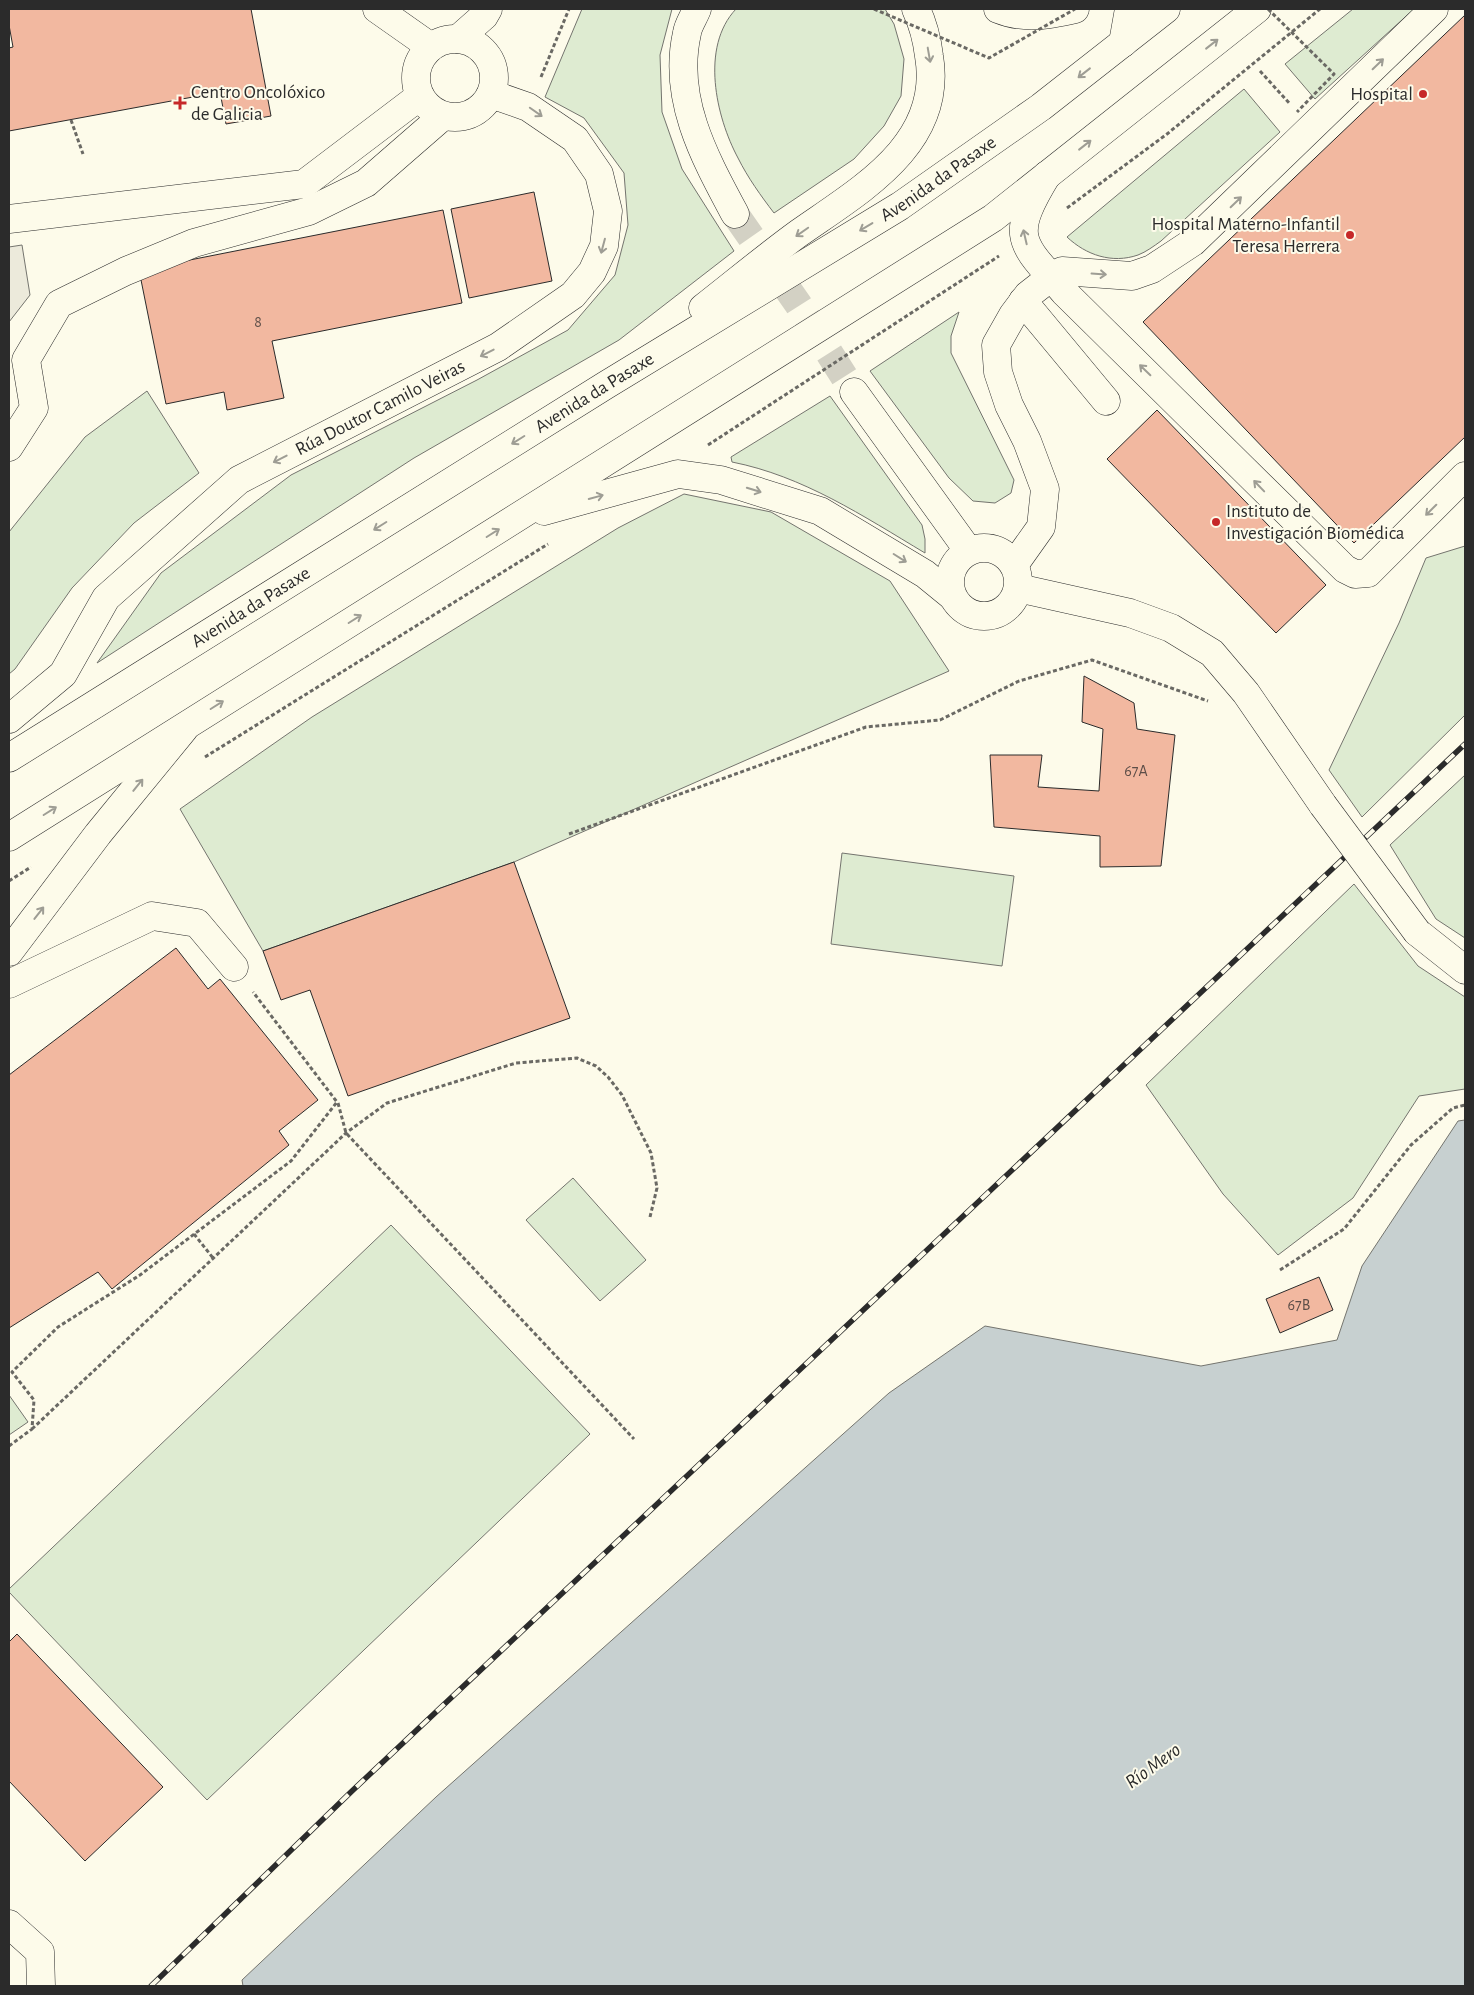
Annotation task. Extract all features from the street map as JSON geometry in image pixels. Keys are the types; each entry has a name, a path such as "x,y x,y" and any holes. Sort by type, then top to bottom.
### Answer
{"street":[{"path":"377,9 431,47"},
{"path":"458,39 484,16 488,9"},
{"path":"697,9 687,32 683,61 684,88 691,120 709,165 735,214"},
{"path":"606,384 798,234 868,185 903,151 918,128 929,103 932,70 926,34 916,9"},
{"path":"998,9 1013,15 1035,16 1075,9"},
{"path":"1122,43 1129,9"},
{"name":"Avenida da Pasaxe","path":"9,758 606,384 900,206 1041,108 1166,9"},
{"path":"9,837 992,218 1257,9"},
{"path":"516,519 678,474 721,480 820,511 925,574 952,596 966,612 977,616 998,614 1008,607 1014,598 1016,577 1041,527 1045,489 998,372 996,346 1012,315 1028,295 1062,272 1132,276 1152,269 1193,242 1434,9"},
{"path":"458,39 476,45 489,57 494,76 491,94 485,104 474,113 457,118 443,116 431,110 420,96 416,87 416,73 422,57 431,47 444,41 458,39"},
{"name":"Rúa Doutor Camilo Veiras","path":"9,719 63,674 106,598 239,480 498,347 573,295 592,272 604,246 608,211 599,174 575,139 528,107 491,94"},
{"path":"9,219 304,184 420,96"},
{"path":"9,447 34,408 26,360 59,304 126,271 194,243 309,211 366,184 443,116"},
{"path":"1047,175 1035,195 1023,228 1024,240 1030,253 1065,293 1345,569 1355,574 1368,573 1465,476"},
{"path":"1023,301 1106,401"},
{"path":"854,392 968,550"},
{"path":"952,596 949,585 951,570 960,556 968,550 978,547 994,549 1008,557 1016,577"},
{"path":"1016,577 1130,612 1171,628 1212,653 1246,693 1323,805 1417,932 1465,970"},
{"path":"9,952 98,834 190,722"},
{"path":"9,984 152,916 197,923 234,968"},
{"path":"9,1924 40,1952 41,1986"}],"path":[{"path":"528,107 569,9"},
{"path":"874,9 989,58 1075,9"},
{"path":"1260,71 1296,112 1334,74 1268,9"},
{"path":"72,120 83,154"},
{"path":"569,834 866,727 940,720 1019,682 1092,660 1225,706 1246,693"},
{"path":"234,968 337,1102 346,1133 634,1439"},
{"path":"9,1446 32,1429 346,1133 387,1103 516,1063 576,1058 596,1066 622,1095 652,1153 657,1188 650,1217"},
{"path":"12,1372 58,1327 140,1274 290,1161 337,1102"},
{"path":"1280,1270 1344,1229 1411,1145 1453,1108 1465,1105"},
{"path":"194,1234 213,1258"},
{"path":"9,1368 34,1400 32,1429"}],"green space":[{"path":"582,9 672,9 660,55 662,112 682,169 734,251 619,340 414,458 97,663 161,573 291,475 477,380 568,330 615,275 628,225 624,173 584,118 545,97"},
{"path":"736,9 885,9 894,24 904,59 901,96 884,126 854,159 774,213 755,187 738,158 723,123 718,103 715,62 718,43 725,25"},
{"path":"1353,9 1414,9 1315,99 1285,64"},
{"path":"1244,89 1280,132 1161,241 1138,255 1119,259 1091,253 1082,249 1067,237"},
{"path":"959,312 951,336 951,353 1014,480 1011,493 995,503 973,501 949,478 870,371"},
{"path":"147,391 199,473 134,523 72,588 15,669 9,674 9,532 85,437"},
{"path":"830,396 922,525 925,553 808,487 758,468 732,462 731,457"},
{"path":"684,494 771,512 890,581 949,671 514,862 263,951 180,809 312,717 618,528"},
{"path":"1465,546 1465,715 1362,817 1329,770 1399,623 1426,558"},
{"path":"1465,775 1465,938 1436,919 1390,845"},
{"path":"842,853 1014,876 1002,966 831,944"},
{"path":"1354,884 1418,966 1465,997 1465,1089 1419,1096 1353,1198 1278,1255 1223,1194 1146,1085"},
{"path":"573,1178 646,1260 600,1301 526,1220"},
{"path":"391,1225 590,1434 207,1800 9,1592 9,1589"},
{"path":"9,1395 28,1422 9,1435"}],"shaded area":[{"path":"22,245 30,295 9,322 9,247"}],"water":[{"name":"Río Mero","path":"1465,1120 1465,1986 243,1986 242,1980 436,1797 889,1393 985,1326 1201,1366 1337,1340 1362,1266 1458,1121"}],"building":[{"path":"9,9 251,9 271,116 226,124 220,92 9,131 9,48 13,47 9,25"},
{"name":"Hospital Materno-Infantil Teresa Herrera","path":"1465,15 1465,437 1354,543 1143,322"},
{"path":"534,192 552,281 469,298 451,209"},
{"path":"443,210 462,303 272,341 284,398 227,410 224,392 166,404 139,270"},
{"name":"Instituto de Investigación Biomédica","path":"1157,410 1326,585 1276,633 1107,459"},
{"path":"1084,676 1134,703 1137,729 1175,735 1161,866 1100,867 1100,836 994,827 990,755 1042,755 1038,787 1099,791 1103,729 1082,722"},
{"path":"514,862 570,1018 348,1096 310,990 281,1000 263,951"},
{"path":"176,948 208,989 220,979 318,1100 279,1131 289,1145 112,1289 98,1272 9,1328 9,1075"},
{"path":"1319,1277 1333,1310 1280,1333 1266,1299"},
{"path":"17,1634 163,1787 85,1861 9,1781 9,1642"}],"tunnel":[{"path":"735,214 798,304 854,392"}],"railway":[{"path":"151,1986 352,1791 1465,744"}],"place":[{"name":"Hospital","path":"1423,94"},
{"name":"Centro Oncolóxico de Galicia","path":"180,103"},
{"name":"Hospital Materno-Infantil Teresa Herrera","path":"1350,235"},
{"name":"Instituto de Investigación Biomédica","path":"1216,522"}]}
